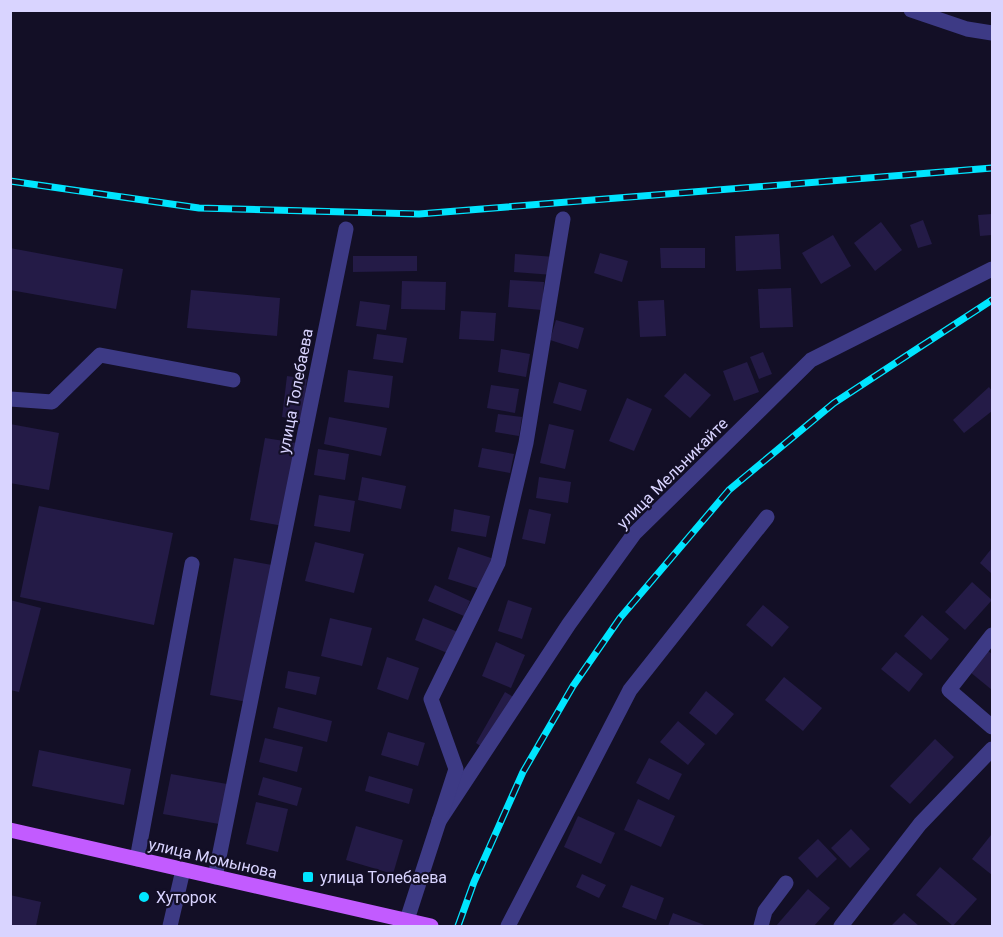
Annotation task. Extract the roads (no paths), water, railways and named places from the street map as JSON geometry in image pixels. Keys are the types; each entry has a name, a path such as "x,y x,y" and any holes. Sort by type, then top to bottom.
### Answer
{"main road":[{"name":"улица Момынова","path":"10,830 406,924 431,927"}],"street":[{"path":"911,10 967,29 993,33"},
{"name":"улица Мельникайте","path":"406,924 456,769 431,699 498,563 526,443 563,219"},
{"name":"улица Толебаева","path":"215,877 346,229"},
{"name":"улица Мельникайте","path":"439,821 569,624 634,534 811,360 993,269"},
{"path":"10,399 52,402 100,355 233,380"},
{"path":"508,927 630,690 767,517"},
{"path":"137,859 192,564"},
{"path":"993,634 949,690 993,727"},
{"path":"841,927 920,824 993,749"},
{"path":"170,927 183,870"},
{"path":"761,927 765,911 786,883"}],"railway":[{"path":"10,181 199,208 419,214 992,168"},
{"path":"458,926 474,882 523,772 573,686 620,618 729,490 834,403 992,300"}],"place":[{"name":"улица Толебаева","path":"308,877"},
{"name":"Хуторок","path":"144,897"}]}
